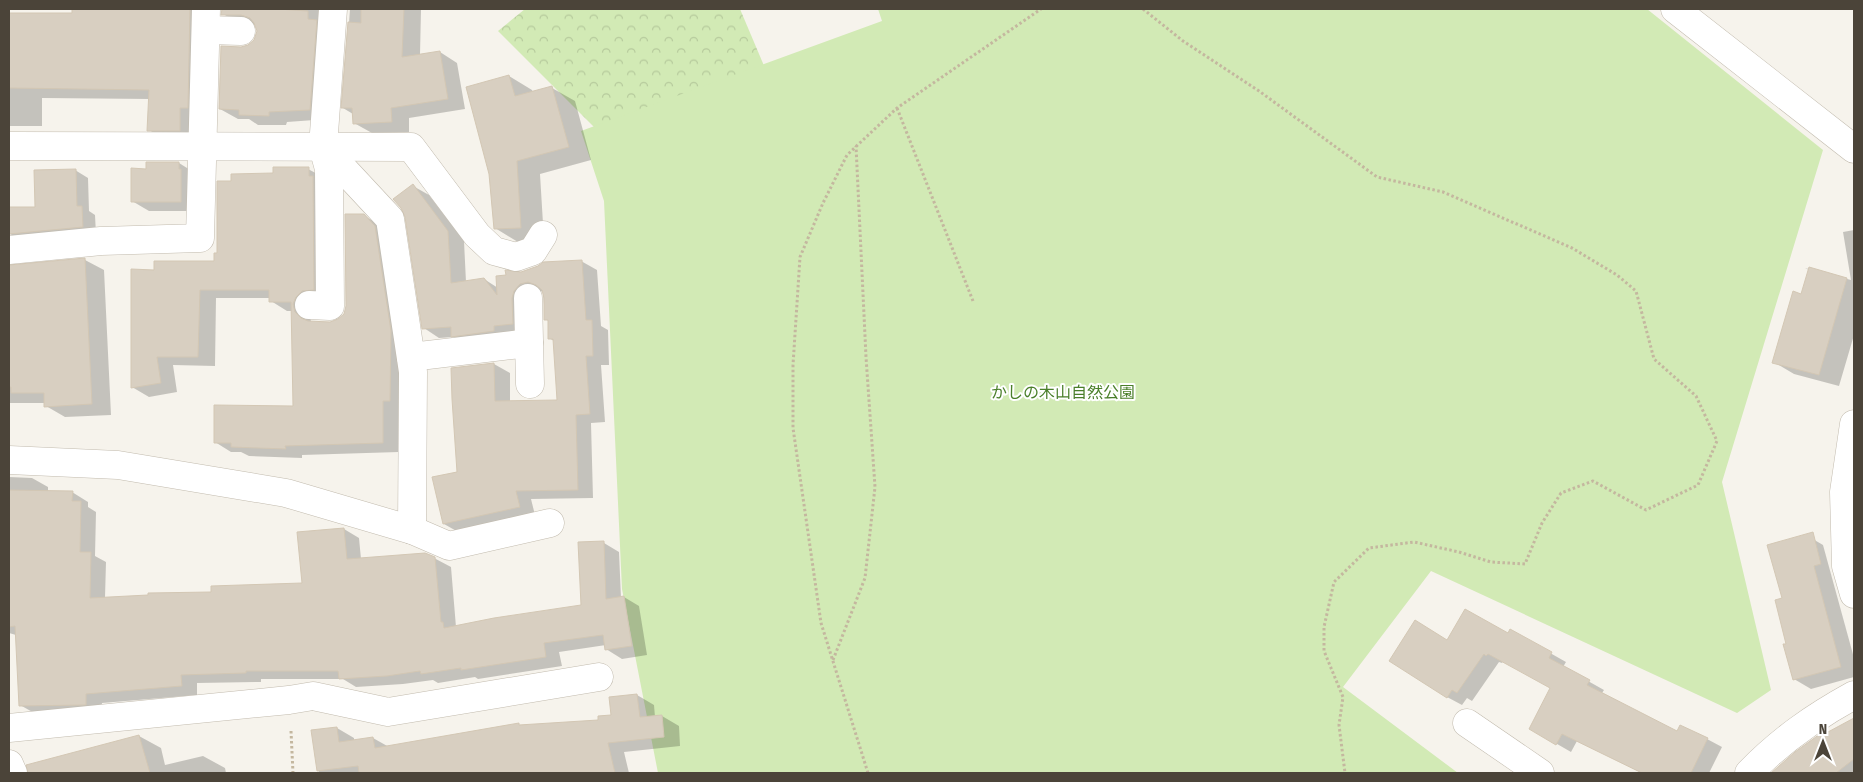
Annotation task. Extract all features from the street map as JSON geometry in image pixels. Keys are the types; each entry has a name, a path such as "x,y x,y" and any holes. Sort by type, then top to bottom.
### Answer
{"street":[{"path":"309,305 330,306 329,169 323,147 333,9"},
{"path":"1675,9 1854,149"},
{"path":"9,250 101,241 200,238 206,19 241,31"},
{"path":"9,146 411,147 476,235 494,251 516,257 533,251 543,235"},
{"path":"323,147 390,219 413,372 412,530"},
{"path":"528,298 530,384"},
{"path":"411,357 529,343"},
{"path":"1854,424 1844,492 1854,594"},
{"path":"9,460 118,465 286,493 412,530 450,546 550,523"},
{"path":"9,728 289,700 312,696 388,712 600,677"},
{"path":"1749,773 1771,750 1819,714 1854,694"},
{"path":"1467,723 1540,773"},
{"path":"9,764 12,773"}],"path":[{"path":"868,773 821,623 793,428 793,365 800,257 847,154 897,108 1042,9"},
{"path":"1143,9 1183,41 1259,90 1377,178 1443,192 1572,248 1617,275 1636,291 1654,359 1696,396 1717,441 1698,485 1646,510 1593,481 1561,493 1542,523 1525,564 1491,562 1459,552 1414,542 1369,548 1334,582 1324,627 1324,651 1343,697 1339,726 1345,773"},
{"path":"897,108 973,301"},
{"path":"833,661 865,578 875,488 866,357 856,146"},
{"path":"289,700 293,773"}],"green space":[{"path":"525,9 740,9 789,125 715,248 498,31"},
{"name":"かしの木山自然公園","path":"878,9 1647,9 1823,150 1722,482 1771,690 1737,713 1431,571 1343,687 1458,773 658,773 622,589 604,201 581,131 882,21"}],"building":[{"path":"72,9 190,9 188,108 180,108 180,131 147,131 149,90 9,88 9,13 72,13"},
{"path":"222,9 308,11 308,19 317,20 310,110 269,112 269,116 239,115 239,110 219,109 221,46 241,47 248,45 254,40 257,31 250,18 241,15 221,15"},
{"path":"361,9 404,9 402,57 440,51 448,99 391,108 392,122 353,124 352,108 341,108 348,22 361,23"},
{"path":"509,75 515,96 552,86 569,147 517,161 521,228 494,229 489,174 466,87"},
{"path":"146,162 179,162 179,169 181,169 181,202 131,202 131,168 146,169"},
{"path":"273,167 309,167 309,176 313,176 314,290 302,291 296,297 293,304 295,312 301,318 308,321 330,322 344,314 346,306 345,214 364,214 375,226 391,331 390,401 383,401 383,443 285,446 286,449 231,447 231,443 214,443 214,405 293,406 291,302 269,302 269,290 200,290 198,357 157,357 161,383 131,388 131,269 154,270 154,261 214,261 214,253 217,253 217,181 231,181 231,174 273,173"},
{"path":"76,169 77,206 82,206 83,227 9,234 9,207 35,207 34,170"},
{"path":"413,184 448,231 451,283 484,278 497,295 496,276 506,275 505,270 521,272 538,266 543,262 582,260 586,320 592,320 593,356 586,356 590,414 576,415 578,490 516,491 520,507 443,524 432,477 457,472 451,368 494,363 495,401 557,400 553,339 548,339 548,320 544,320 542,290 528,282 520,284 514,291 512,298 513,324 494,326 494,331 451,337 451,327 422,329 405,217 401,208 393,199"},
{"path":"85,258 92,404 44,407 44,393 11,393 11,387 9,387 9,265"},
{"path":"1809,267 1847,278 1819,375 1772,363 1793,291 1801,294"},
{"path":"9,490 73,491 72,501 81,501 80,552 91,552 90,598 148,595 148,593 211,592 211,586 302,583 297,532 344,528 347,559 425,553 435,557 441,622 443,622 444,628 494,618 581,605 578,542 604,541 606,599 624,596 632,646 605,650 603,635 544,643 546,657 421,674 420,671 387,676 339,679 338,671 246,671 246,673 181,675 182,686 86,694 86,705 19,706 15,626 9,627"},
{"path":"1813,532 1821,564 1814,566 1841,667 1793,680 1783,644 1786,644 1775,600 1782,598 1767,545"},
{"path":"1465,609 1508,633 1510,629 1552,652 1549,658 1590,680 1587,685 1677,731 1680,725 1708,738 1691,773 1642,773 1562,734 1556,745 1529,729 1550,688 1488,654 1486,656 1484,654 1457,693 1452,690 1447,698 1389,661 1415,620 1447,640"},
{"path":"637,694 640,717 662,715 664,737 608,743 615,773 359,773 358,766 317,771 311,730 337,727 339,742 373,737 375,748 519,723 519,725 598,720 598,716 611,715 609,697"},
{"path":"1854,718 1854,759 1836,773 1771,773 1820,734 1827,730 1828,732"},
{"path":"139,735 150,773 28,773 26,765"}]}
